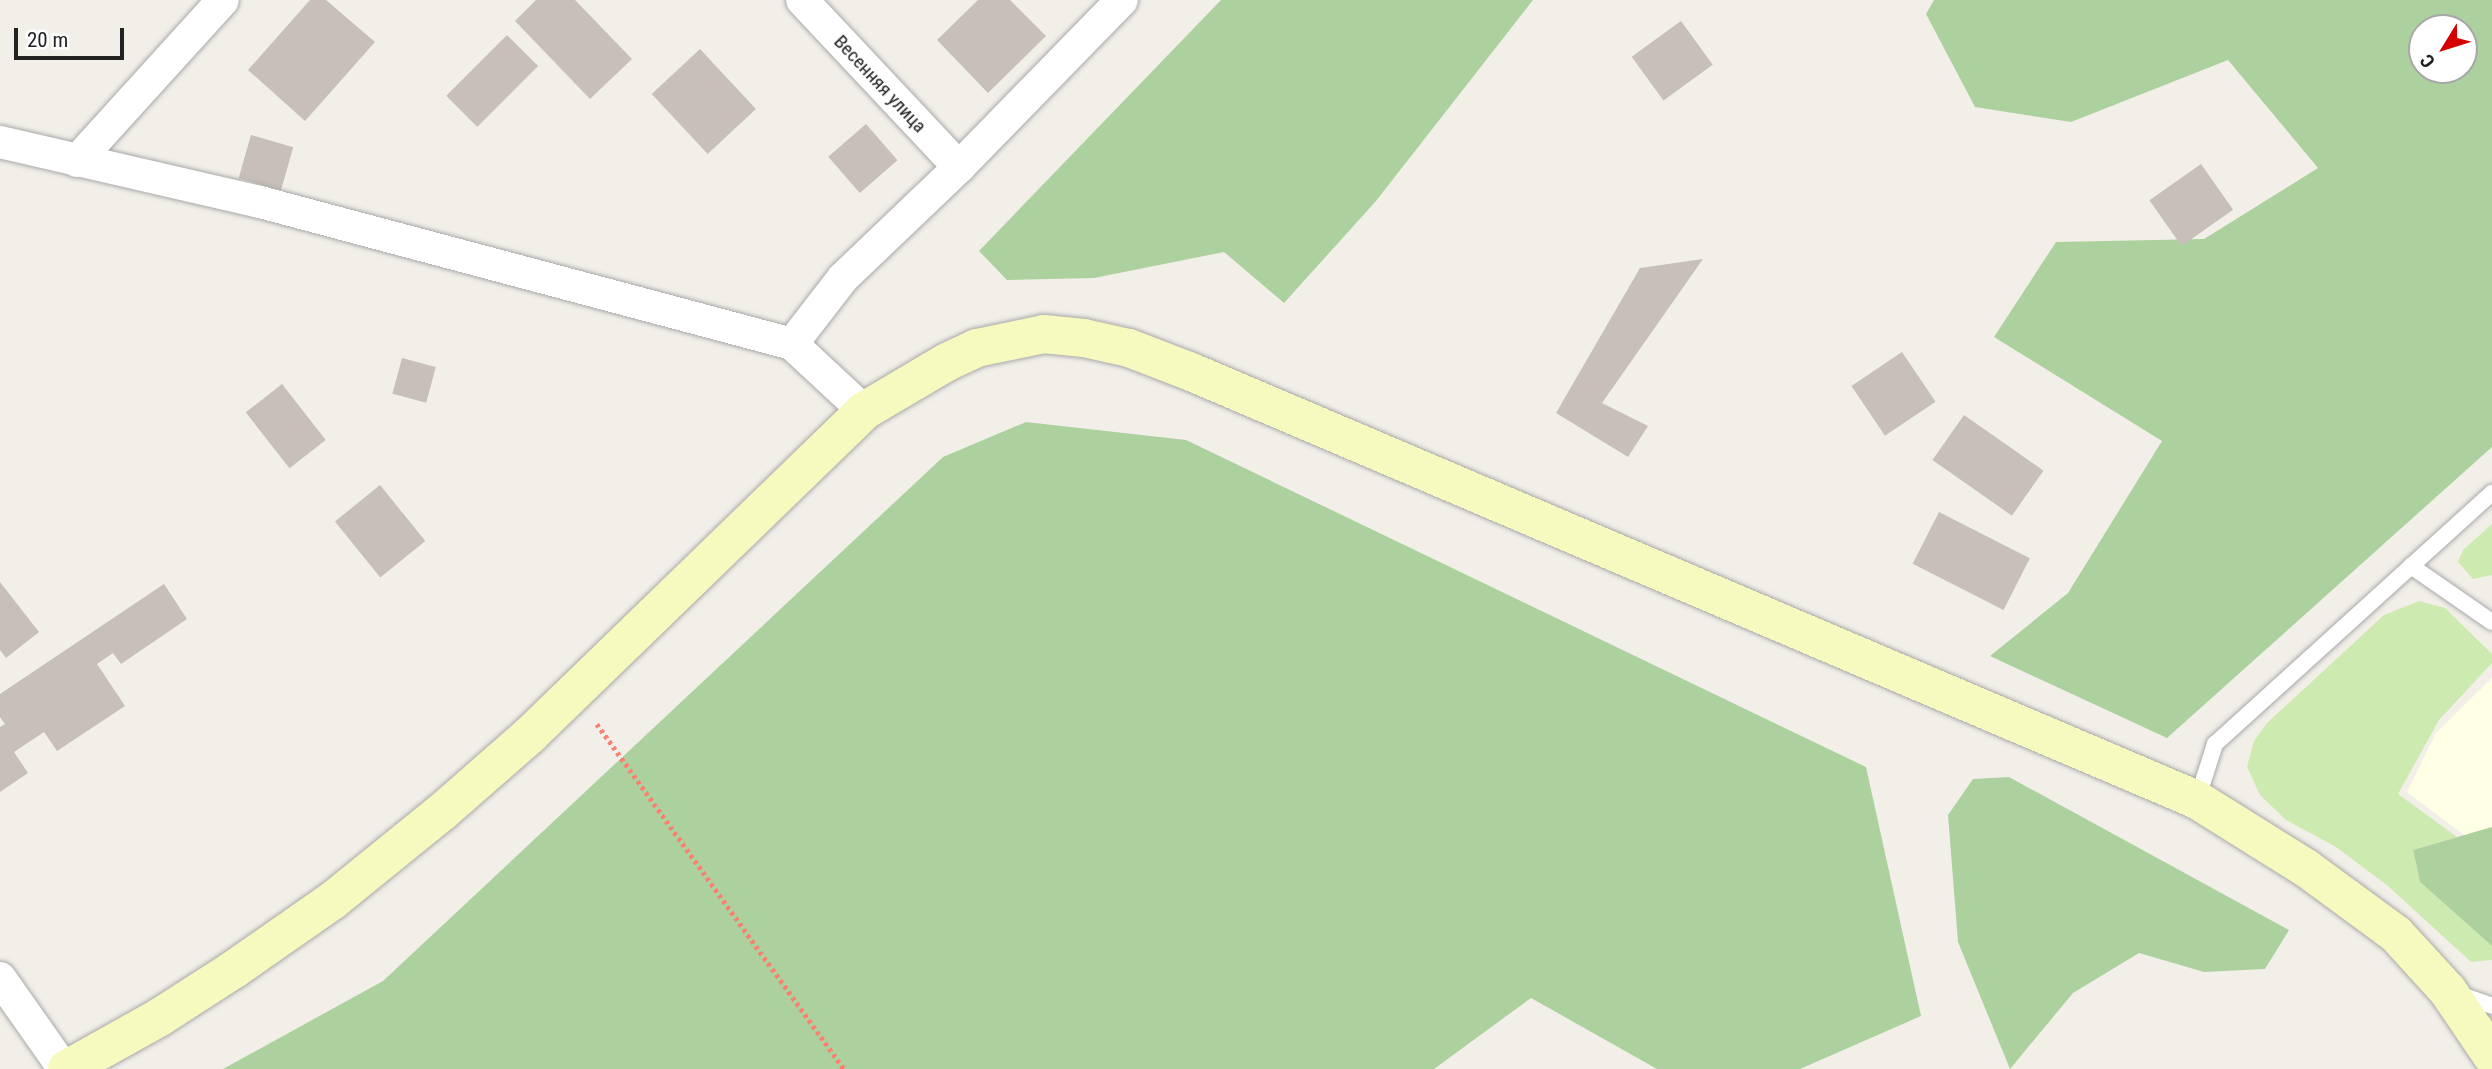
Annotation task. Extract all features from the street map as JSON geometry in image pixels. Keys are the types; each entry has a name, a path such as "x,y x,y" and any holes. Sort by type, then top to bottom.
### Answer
{"main road":[{"path":"66,1069 160,1017 332,901 442,812 574,692 864,411 947,362 1007,339 1044,334 1084,338 1129,348 1189,370 2197,800 2306,867 2396,934 2448,990 2492,1056"}],"street":[{"path":"77,161 223,0"},
{"name":"Весенняя улица","path":"802,0 958,167"},
{"path":"792,344 843,278 958,167 1122,0"},
{"path":"0,142 260,202 792,344 864,411"},
{"path":"0,978 66,1069"}],"lane":[{"path":"2197,800 2215,744 2492,494"},
{"path":"2411,566 2492,622"},
{"path":"2448,990 2492,1006"}],"path":[{"path":"574,692 844,1069"}],"shaded area":[{"path":"2492,678 2492,856 2407,792 2436,733"}],"green space":[{"path":"1221,0 1533,0 1376,201 1284,303 1224,252 1094,278 1007,280 979,251"},
{"path":"1934,0 2492,0 2492,447 2167,738 1990,656 2068,593 2162,441 1994,337 2056,242 2204,239 2318,168 2228,60 2071,122 1975,107 1926,14"},
{"path":"1026,422 1186,440 1866,767 1921,1016 1800,1069 1657,1069 1531,998 1434,1069 223,1069 383,981 943,457"},
{"path":"2492,524 2492,575 2473,579 2458,562 2463,550"},
{"path":"2419,601 2445,608 2492,654 2492,663 2439,720 2398,794 2457,837 2413,850 2420,882 2492,946 2492,960 2471,962 2388,886 2336,847 2286,820 2260,795 2247,767 2254,741 2267,723 2384,615"},
{"path":"2009,777 2289,930 2265,969 2204,972 2139,953 2073,993 2010,1069 1958,942 1948,815 1973,779"},
{"path":"2492,827 2492,946 2420,882 2413,850"}],"building":[{"path":"310,0 326,0 375,42 305,121 248,70"},
{"path":"536,0 575,0 632,59 590,99 515,21"},
{"path":"978,0 1010,0 1046,36 988,93 937,40"},
{"path":"1681,21 1713,65 1663,101 1632,57"},
{"path":"507,35 538,66 477,127 446,96"},
{"path":"700,49 756,109 708,154 652,94"},
{"path":"866,124 897,160 860,193 828,157"},
{"path":"251,135 293,147 281,190 239,178"},
{"path":"2201,164 2233,210 2182,246 2149,200"},
{"path":"1703,259 1602,403 1648,426 1628,457 1556,413 1640,268"},
{"path":"1902,352 1936,402 1885,436 1851,386"},
{"path":"402,358 436,367 426,403 392,394"},
{"path":"282,384 326,440 289,468 246,412"},
{"path":"1964,415 2043,471 2012,516 1932,460"},
{"path":"380,485 425,541 380,577 335,522"},
{"path":"1939,512 2030,558 2004,610 1913,564"},
{"path":"0,582 39,632 6,658 0,650"},
{"path":"164,584 187,619 121,664 113,653 97,664 125,706 57,751 44,732 14,752 28,773 0,792 0,727 5,724 0,717 0,694"}]}
